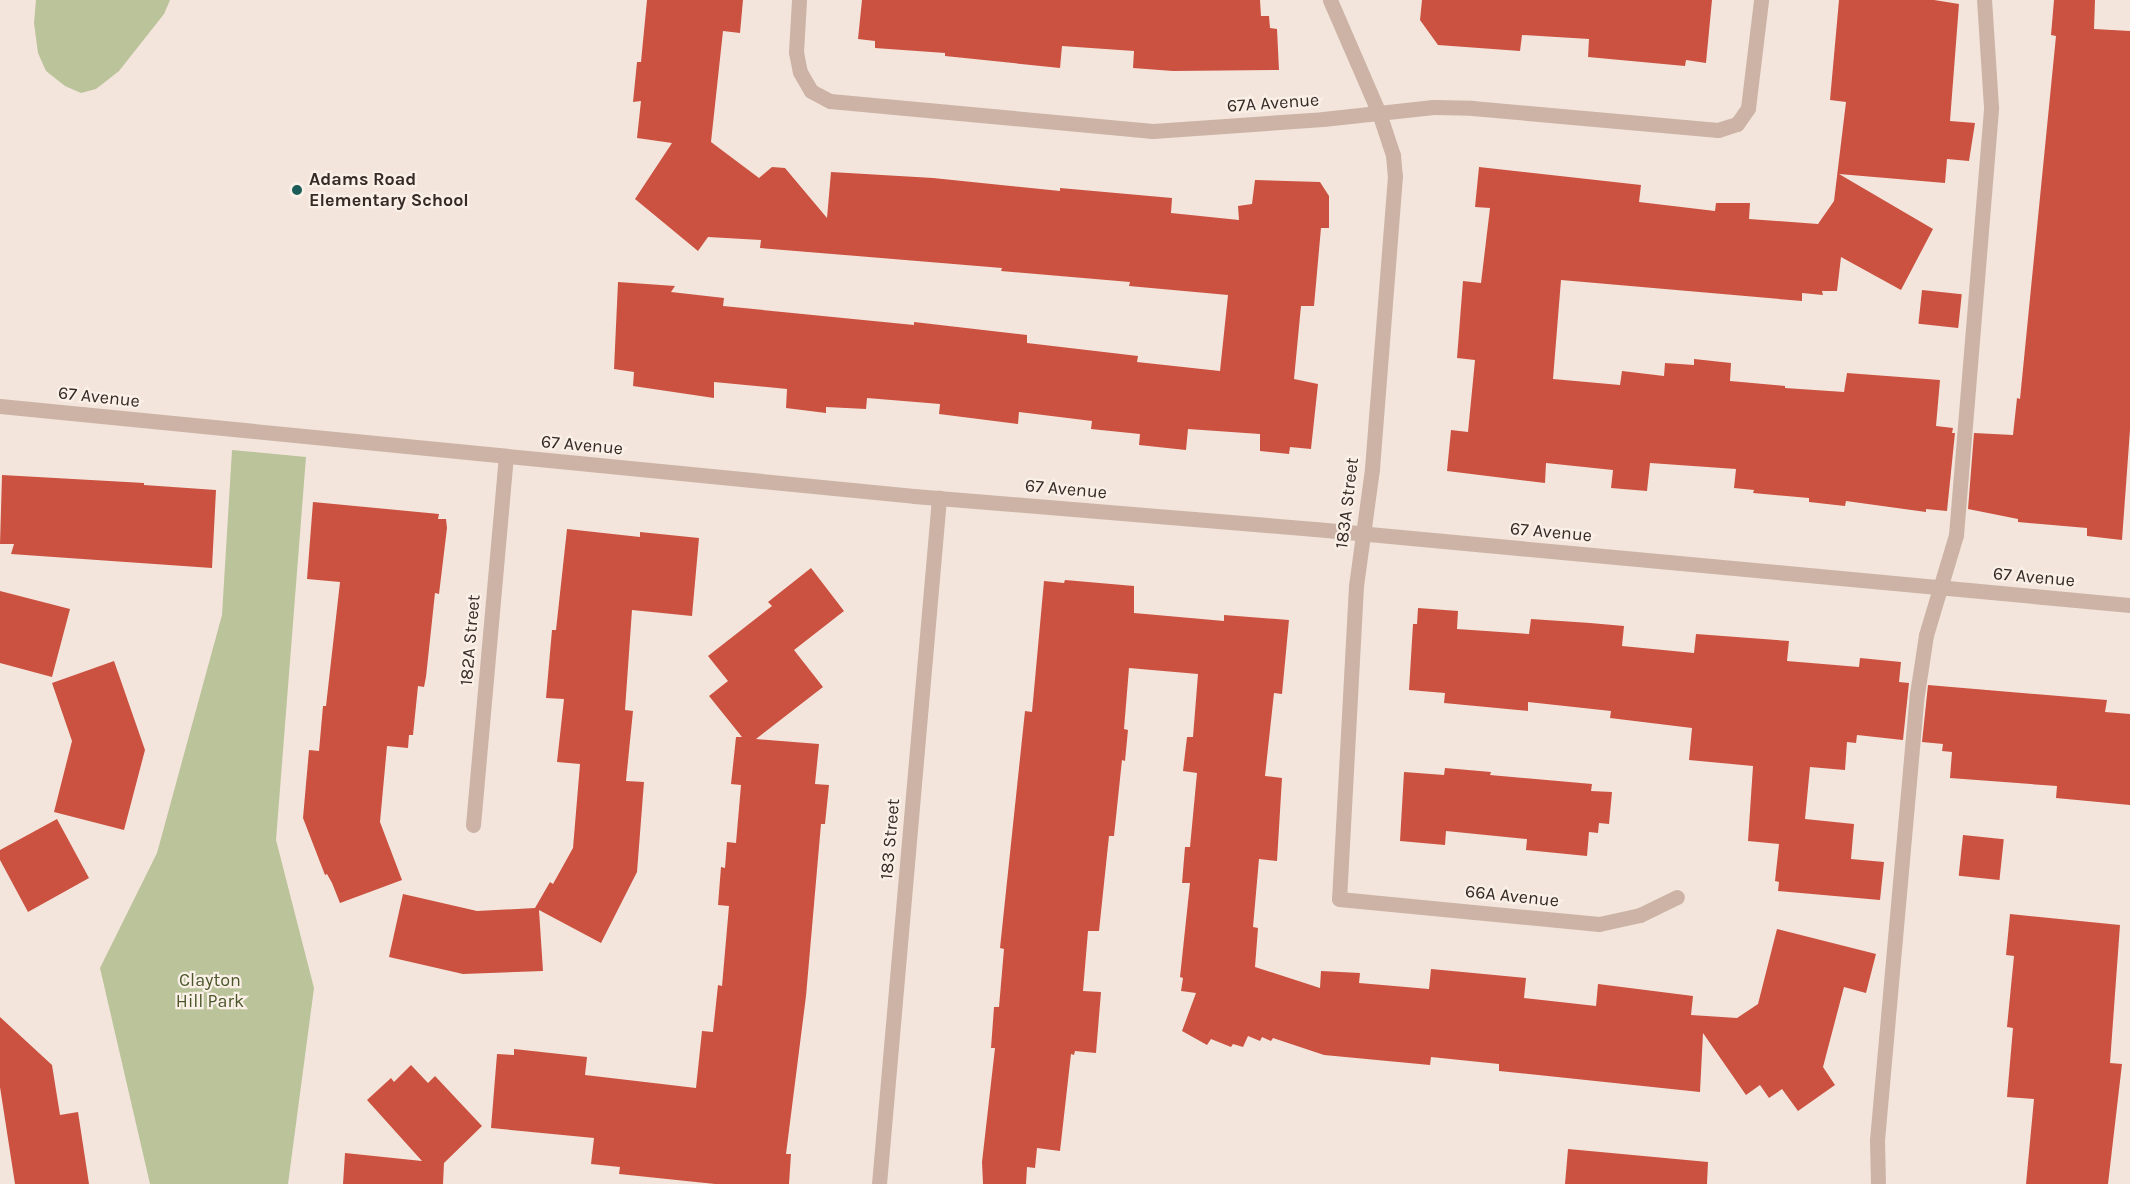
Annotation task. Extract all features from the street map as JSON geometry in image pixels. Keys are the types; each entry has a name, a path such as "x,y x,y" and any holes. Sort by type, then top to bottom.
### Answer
{"street":[{"name":"67A Avenue","path":"799,0 796,52 800,72 811,91 830,101 1153,131 1433,107 1472,108 1718,130 1737,124 1748,108 1761,0"},
{"path":"1330,0 1379,113"},
{"path":"1878,1184 1877,1140 1917,694 1926,635 1956,535 1991,106 1984,0"},
{"name":"183A Street","path":"1339,899 1356,586 1364,534 1395,198 1392,155 1379,113"},
{"name":"67 Avenue","path":"0,406 506,458 2130,605"},
{"name":"182A Street","path":"474,825 506,458"},
{"name":"183 Street","path":"879,1184 939,498"},
{"name":"66A Avenue","path":"1339,899 1599,924 1640,915 1677,897"}],"green space":[{"path":"36,0 170,0 164,14 119,71 96,89 81,93 65,86 46,71 38,53 34,23"},
{"name":"Clayton Hill Park","path":"232,450 306,457 276,840 314,988 288,1184 150,1184 100,968 157,853 222,615"}],"building":[{"path":"647,0 743,0 740,33 723,31 711,142 759,178 772,167 785,168 827,218 831,172 1172,198 1171,213 1239,220 1238,206 1252,204 1255,180 1320,182 1329,196 1329,228 1321,228 1314,306 1301,306 1294,379 1318,384 1311,449 1290,447 1289,454 1260,451 1260,434 1188,429 1186,450 1139,445 1140,434 1091,429 1092,421 1019,412 1018,424 939,414 940,404 867,398 866,409 826,407 826,413 786,408 787,389 714,382 714,398 633,386 634,372 614,369 618,282 675,286 671,292 724,298 723,306 914,325 914,322 1027,335 1027,343 1138,356 1137,362 1220,371 1228,295 1129,286 1130,282 1001,271 1002,268 760,248 761,240 708,237 698,251 635,199 672,143 637,138 641,101 633,102 637,62 641,62"},
{"path":"862,0 1260,0 1261,16 1269,16 1270,28 1277,29 1279,70 1173,71 1133,68 1134,51 1062,46 1060,68 945,56 945,53 875,48 875,41 858,39"},
{"path":"1422,0 1712,0 1706,63 1686,60 1685,66 1588,57 1589,39 1522,35 1520,51 1438,45 1420,20"},
{"path":"1839,0 1934,0 1959,4 1950,121 1975,123 1969,161 1947,159 1945,183 1839,174 1933,229 1901,290 1841,257 1837,291 1822,291 1823,295 1802,293 1802,301 1561,280 1553,379 1620,385 1622,371 1664,376 1665,363 1694,365 1694,359 1731,363 1730,381 1785,386 1785,388 1844,392 1847,373 1940,380 1936,426 1953,428 1952,433 1955,433 1947,511 1926,509 1926,512 1846,501 1845,506 1809,502 1809,498 1753,493 1754,490 1734,488 1736,469 1650,463 1647,491 1611,488 1613,470 1546,463 1545,483 1447,471 1451,430 1468,432 1475,360 1457,358 1463,281 1481,283 1490,208 1475,207 1479,167 1641,185 1639,202 1715,211 1716,203 1750,203 1749,219 1818,224 1834,201 1846,102 1830,100"},
{"path":"2054,0 2095,0 2094,29 2130,31 2130,430 2122,540 2087,536 2087,528 2018,522 2018,519 1968,509 1974,433 2013,435 2017,398 2020,399 2056,36 2051,35"},
{"path":"1922,290 1962,294 1958,328 1918,324"},
{"path":"2,475 144,483 144,485 216,490 212,568 11,554 14,544 0,544"},
{"path":"313,502 439,514 438,519 446,519 447,528 439,594 435,593 426,677 424,687 418,686 413,735 409,735 408,748 387,746 380,822 402,880 340,903 332,883 327,874 325,875 303,818 309,750 319,751 340,582 307,579"},
{"path":"567,529 640,537 640,532 699,538 692,616 632,610 625,710 633,711 626,781 644,782 637,872 601,943 539,910 543,971 463,974 389,957 403,894 477,911 535,908 550,882 553,884 573,848 580,764 557,762 564,699 546,698 552,630 556,630"},
{"path":"811,568 844,611 794,650 823,687 756,739 819,744 815,784 829,785 825,824 821,824 806,996 786,1154 791,1154 789,1184 715,1184 619,1174 620,1167 591,1164 594,1138 491,1128 497,1054 514,1055 514,1049 587,1057 585,1075 696,1088 702,1031 713,1032 718,985 722,986 729,906 718,905 721,867 725,868 727,842 736,843 741,785 731,784 736,737 742,737 709,696 728,681 708,656 772,606 768,602"},
{"path":"1065,580 1134,586 1134,613 1224,621 1224,615 1289,620 1282,694 1274,693 1265,776 1282,778 1277,861 1259,859 1253,927 1258,928 1255,967 1320,988 1321,971 1360,973 1359,983 1429,989 1431,969 1526,978 1524,998 1596,1006 1598,984 1693,996 1691,1015 1737,1018 1758,1004 1777,929 1876,954 1866,993 1844,987 1823,1067 1835,1085 1798,1111 1782,1089 1769,1098 1760,1085 1746,1095 1703,1033 1700,1092 1499,1071 1499,1064 1431,1057 1430,1065 1324,1055 1273,1038 1271,1041 1262,1037 1260,1041 1248,1036 1243,1047 1233,1044 1231,1047 1211,1039 1207,1045 1182,1031 1196,993 1181,991 1183,978 1180,977 1190,883 1182,883 1185,847 1190,847 1197,773 1183,771 1187,737 1193,737 1198,674 1129,668 1124,729 1128,730 1125,761 1122,760 1114,836 1109,836 1099,931 1088,931 1083,991 1101,992 1096,1053 1075,1051 1074,1055 1071,1054 1060,1151 1037,1148 1035,1168 1027,1167 1026,1184 983,1184 982,1162 995,1048 991,1048 994,1007 999,1007 1004,949 1000,948 1025,711 1032,712 1044,581 1064,583"},
{"path":"0,591 70,609 52,677 0,663"},
{"path":"1418,608 1458,611 1457,629 1529,634 1531,619 1590,623 1624,626 1622,646 1694,653 1696,634 1789,641 1787,661 1859,667 1860,658 1901,662 1899,682 1909,683 1903,740 1857,735 1856,743 1847,742 1845,770 1810,767 1805,819 1854,824 1851,859 1884,862 1880,900 1778,891 1779,882 1775,881 1779,844 1748,841 1753,766 1689,760 1692,728 1610,718 1611,711 1528,702 1528,711 1444,703 1445,693 1409,690 1413,624 1417,624"},
{"path":"114,661 145,750 124,830 54,812 72,741 52,683"},
{"path":"1928,685 2107,700 2105,712 2130,714 2130,805 2056,798 2057,786 1950,778 1952,752 1942,751 1943,744 1922,742"},
{"path":"1445,768 1491,772 1490,775 1592,784 1591,791 1612,792 1609,824 1599,823 1598,833 1589,832 1587,856 1526,850 1527,839 1446,831 1445,845 1400,841 1404,772 1444,775"},
{"path":"57,819 89,878 28,912 0,860 0,850"},
{"path":"1963,835 2004,839 1999,880 1959,876"},
{"path":"2010,914 2120,925 2110,1063 2122,1064 2108,1184 2026,1184 2034,1099 2007,1097 2013,1028 2007,1027 2014,956 2006,955"},
{"path":"0,1017 52,1065 60,1115 78,1112 89,1184 15,1184 0,1087"},
{"path":"411,1065 428,1083 435,1076 482,1126 444,1163 443,1184 343,1184 345,1153 422,1161 367,1100 391,1078 394,1082"},
{"path":"1568,1149 1708,1162 1707,1184 1565,1184"}],"place":[{"name":"Adams Road Elementary School","path":"297,190"}]}
